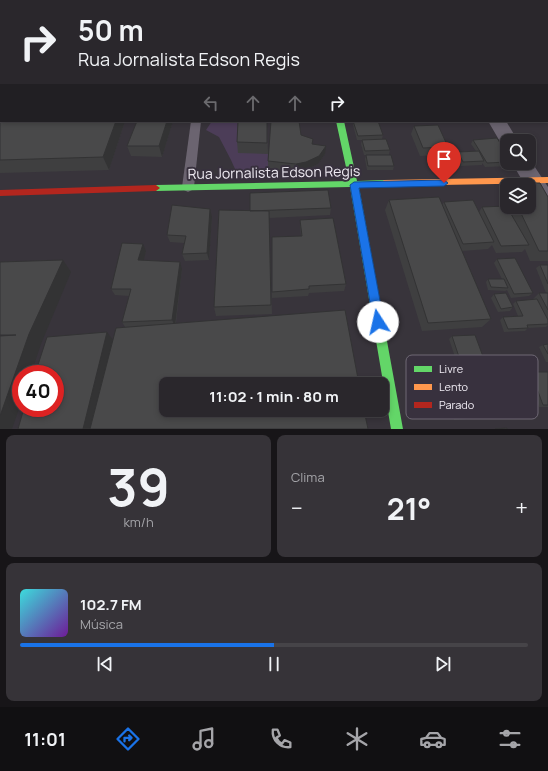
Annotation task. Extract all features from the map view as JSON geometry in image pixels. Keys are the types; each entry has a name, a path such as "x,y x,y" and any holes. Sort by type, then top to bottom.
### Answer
{"street":[{"path":"340,122 354,185 397,429"},
{"path":"498,122 505,134"},
{"path":"530,170 541,180 548,204"},
{"name":"Rua Jornalista Edson Regis","path":"0,193 188,187 354,185 541,180"}],"lane":[{"path":"188,187 196,122"}],"shaded area":[{"path":"211,122 240,122 268,154 268,168 239,178 219,137 206,130"}],"building":[{"path":"0,122 116,122 103,157 0,160"},
{"path":"137,122 167,122 159,146 127,146"},
{"path":"238,122 267,122 267,143 237,142"},
{"path":"271,122 299,122 301,135 313,139 312,144 326,146 319,156 306,162 296,164 268,161"},
{"path":"353,122 378,122 383,135 358,136"},
{"path":"438,125 448,147 423,148 414,126"},
{"path":"497,138 500,143 500,162 487,163 473,140"},
{"path":"386,139 390,150 365,151 362,140"},
{"path":"479,151 484,161 463,162 458,152"},
{"path":"452,154 456,164 446,164 441,155"},
{"path":"366,155 391,155 394,166 368,166"},
{"path":"536,183 540,183 548,197 548,251 539,251 521,214 536,214"},
{"path":"328,190 331,208 250,211 250,193"},
{"path":"439,197 491,319 428,323 389,200"},
{"path":"473,200 494,242 463,244 444,202"},
{"path":"172,205 210,209 207,253 182,254 186,236 167,235"},
{"path":"500,206 500,214 511,214 529,245 501,246 482,207"},
{"path":"219,210 269,211 271,305 214,307"},
{"path":"333,218 346,284 309,286 309,289 272,292 272,237 302,236 300,220"},
{"path":"122,243 143,244 138,260 180,262 172,320 122,322 131,289 111,289"},
{"path":"515,258 533,293 514,294 497,259"},
{"path":"63,260 29,334 18,365 12,365 12,382 0,416 0,336 16,335 0,335 0,262"},
{"path":"540,265 548,265 548,284"},
{"path":"488,279 504,279 508,288 491,287"},
{"path":"506,293 513,307 501,309 494,294"},
{"path":"539,293 548,293 548,310"},
{"path":"537,299 548,320 548,324 527,325 528,328 508,329 503,317 523,316 516,301"},
{"path":"345,310 358,377 159,377 159,417 365,417 368,429 90,429 116,328"},
{"path":"107,332 83,429 18,429 21,417 64,417 64,365 38,365 47,337"},
{"path":"475,335 482,355 458,355 452,336"},
{"path":"548,344 548,354 543,345"},
{"path":"538,372 548,372 548,405 543,405 538,391"}],"traffic: fast":[{"path":"340,122 354,185 397,429"},
{"path":"156,188 384,183"}],"traffic: slow":[{"path":"384,183 548,180"}],"traffic: jam":[{"path":"0,193 156,188"}],"route":[{"path":"378,322 354,185 444,183"}]}
